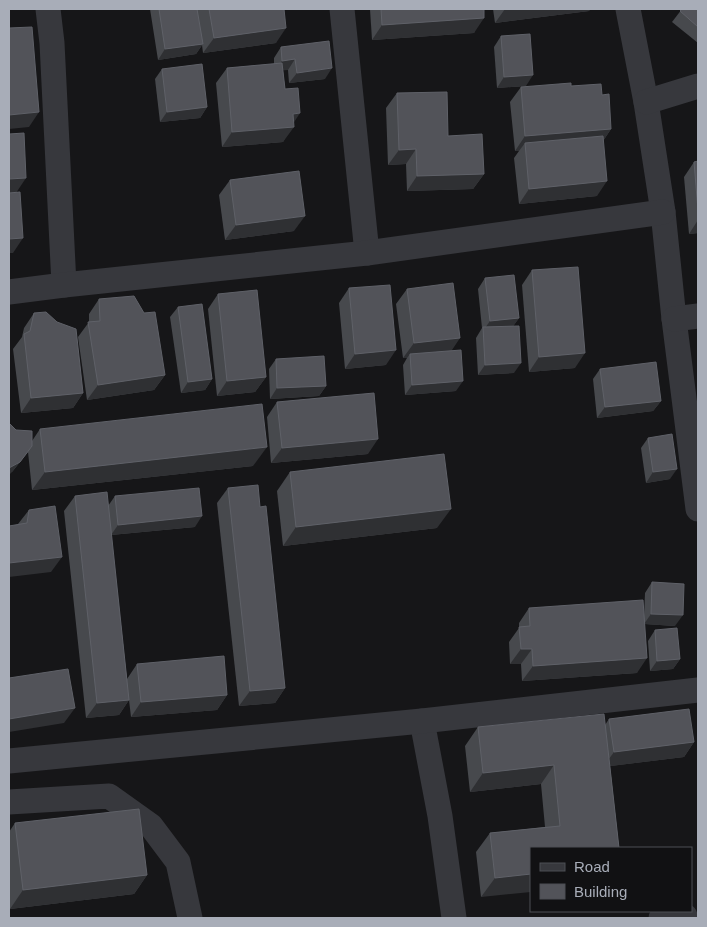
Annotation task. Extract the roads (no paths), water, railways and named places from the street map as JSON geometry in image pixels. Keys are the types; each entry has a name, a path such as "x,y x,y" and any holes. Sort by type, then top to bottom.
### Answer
{"street":[{"path":"48,9 52,43 64,284"},
{"path":"342,9 367,253"},
{"path":"628,9 646,102 663,212 674,319 698,509"},
{"path":"646,102 698,86"},
{"path":"9,292 64,284 367,253 663,212"},
{"path":"674,319 698,316"},
{"path":"9,761 422,721 698,690"},
{"path":"422,721 440,816 454,918"},
{"path":"9,802 109,796 151,826 178,862 190,918"}]}
